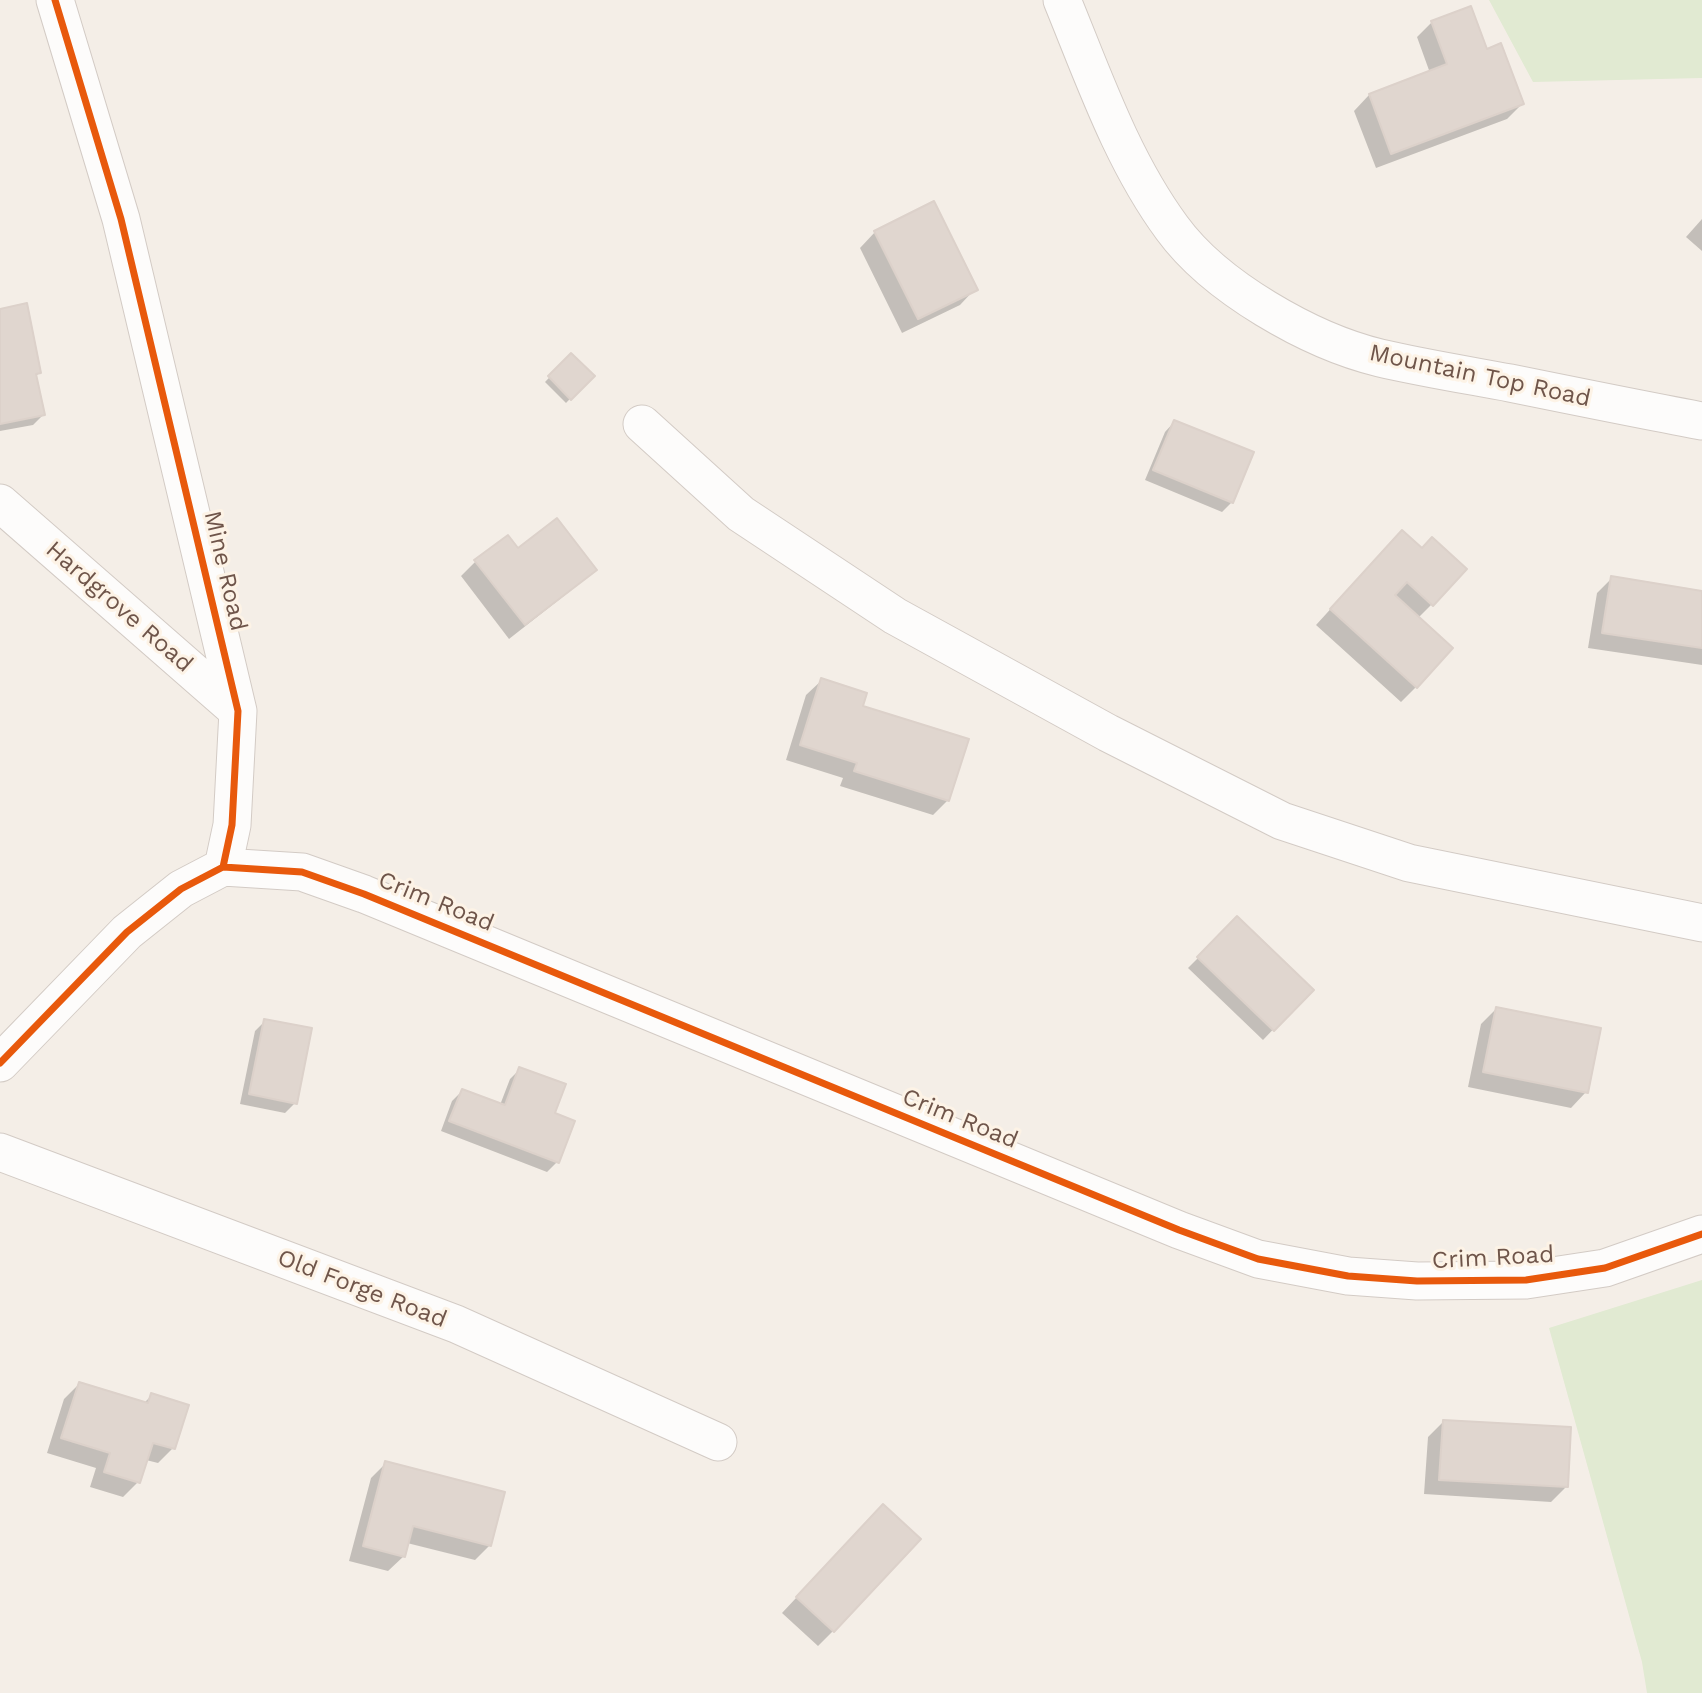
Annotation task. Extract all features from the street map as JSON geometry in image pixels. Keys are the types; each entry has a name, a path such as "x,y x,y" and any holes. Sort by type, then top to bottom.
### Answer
{"street":[{"name":"Mine Road","path":"55,0 121,219 238,711 232,825 223,867"},
{"name":"Mountain Top Road","path":"1062,0 1109,116 1138,175 1172,229 1202,263 1241,292 1299,328 1378,357 1702,421"},
{"path":"642,424 741,514 895,616 1108,733 1282,821 1409,863 1702,923"},
{"name":"Hardgrove Road","path":"0,503 238,711"},
{"path":"0,1063 127,932 181,889 223,867"},
{"name":"Crim Road","path":"223,867 302,872 364,894 1179,1230 1258,1259 1348,1276 1417,1281 1526,1280 1605,1268 1702,1234"},
{"name":"Old Forge Road","path":"0,1152 456,1324 718,1442"}],"green space":[{"path":"1489,0 1702,0 1702,78 1533,82"},
{"path":"1702,1280 1702,1693 1647,1693 1642,1662 1549,1328"}],"building":[{"path":"1471,6 1487,49 1501,43 1524,104 1391,154 1369,94 1447,64 1431,21"},
{"path":"934,201 978,290 918,319 874,231"},
{"path":"27,303 41,373 36,374 45,415 0,424 0,309"},
{"path":"571,353 595,376 571,400 548,376"},
{"path":"1174,420 1254,452 1233,503 1153,470"},
{"path":"557,518 597,570 525,625 474,560 508,535 518,548"},
{"path":"1402,530 1422,548 1432,537 1467,569 1433,606 1407,582 1395,595 1453,648 1417,688 1330,609"},
{"path":"1611,576 1702,591 1702,648 1602,633"},
{"path":"821,678 867,693 863,706 969,739 949,801 854,771 857,763 800,745"},
{"path":"1237,916 1314,990 1274,1031 1197,957"},
{"path":"1496,1007 1601,1028 1588,1093 1483,1072"},
{"path":"264,1019 312,1028 297,1104 249,1094"},
{"path":"519,1067 566,1084 555,1113 575,1121 559,1163 449,1121 462,1089 505,1105"},
{"path":"79,1382 148,1403 151,1393 189,1405 175,1449 153,1443 140,1483 104,1472 110,1453 61,1438"},
{"path":"1443,1420 1571,1427 1568,1487 1439,1480"},
{"path":"385,1461 505,1492 491,1546 413,1526 405,1557 363,1546"},
{"path":"883,1504 921,1539 834,1632 796,1597"}],"cycle path":[{"path":"0,1063 127,932 181,889 223,867 232,825 238,711 121,219 55,0"},
{"path":"223,867 302,872 364,894 1179,1230 1258,1259 1348,1276 1417,1281 1526,1280 1605,1268 1702,1234"}]}
